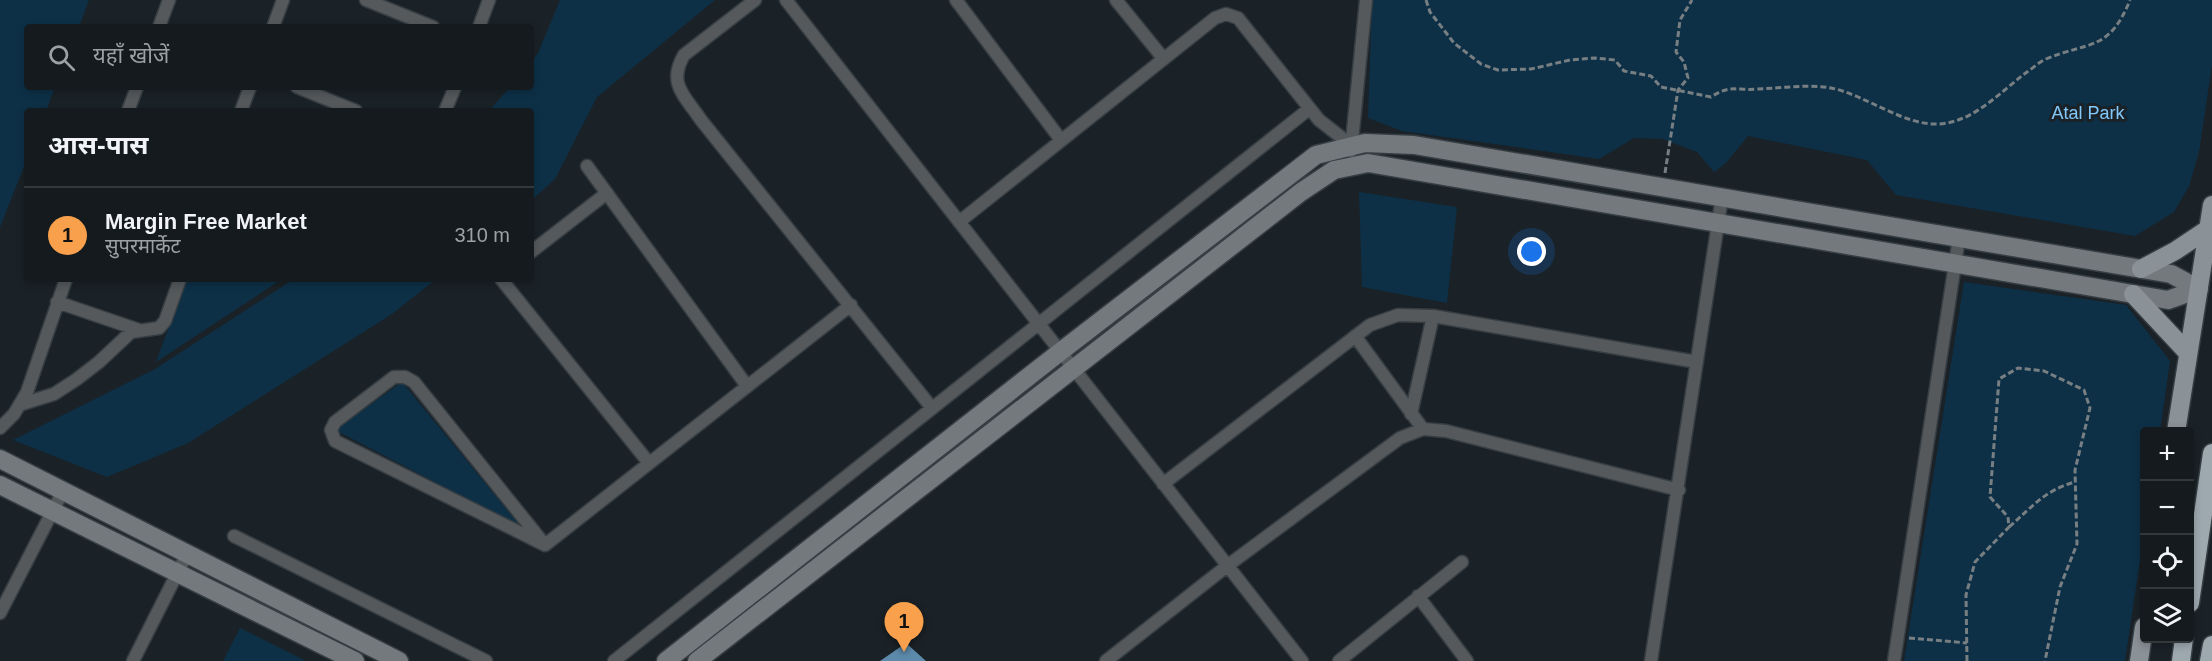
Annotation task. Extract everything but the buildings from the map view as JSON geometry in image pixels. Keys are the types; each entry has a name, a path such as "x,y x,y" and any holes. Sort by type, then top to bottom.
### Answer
{"highway":[{"path":"2192,589 2212,453"},
{"path":"2181,661 2183,643"},
{"path":"2210,661 2212,645"}],"main road":[{"path":"2177,427 2212,205"},
{"path":"2141,269 2175,251 2208,229"},
{"path":"2133,294 2188,353"},
{"path":"2139,661 2142,643"}],"street":[{"path":"160,24 169,0"},
{"path":"274,24 284,0"},
{"path":"366,0 426,24"},
{"path":"480,24 489,0"},
{"path":"755,0 684,55 677,67 676,80 681,92 932,408"},
{"path":"786,0 1302,661"},
{"path":"956,0 1061,140"},
{"path":"1116,0 1163,58"},
{"path":"1350,166 1366,0"},
{"path":"959,222 1163,58 1215,18 1226,14 1238,18 1309,109 1319,120 1351,145"},
{"path":"129,108 136,90"},
{"path":"242,108 249,90"},
{"path":"304,90 349,108"},
{"path":"447,108 454,90"},
{"path":"614,661 1040,325 1309,109"},
{"path":"666,661 1060,352 1316,155 1351,145 1365,143 1414,145 1722,197 2171,274 2199,289"},
{"path":"697,661 1300,192 1334,170 1350,166 1368,163 2168,300 2199,289"},
{"path":"587,166 747,386"},
{"path":"534,250 607,193"},
{"path":"1651,661 1722,197"},
{"path":"1894,661 1959,238"},
{"path":"0,428 22,404 65,282"},
{"path":"22,404 54,394 99,362 131,332 159,328 165,321 179,282"},
{"path":"503,282 650,463"},
{"path":"57,302 139,330"},
{"path":"545,545 851,305"},
{"path":"1163,484 1370,325 1398,315 1433,316 1696,362"},
{"path":"1411,414 1433,316"},
{"path":"1355,336 1423,429"},
{"path":"393,377 405,377 414,382 545,545 335,441 331,430 335,422 393,377"},
{"path":"1106,661 1227,566 1400,438 1423,429 1446,431 1678,490"},
{"path":"955,435 968,451"},
{"path":"0,459 399,661"},
{"path":"0,485 355,661"},
{"path":"0,613 63,491"},
{"path":"234,536 486,661"},
{"path":"133,661 187,554"},
{"path":"1339,661 1462,562"},
{"path":"1418,596 1467,661"}],"path":[{"path":"1426,0 1430,12 1454,43 1481,64 1498,70 1531,69 1570,60 1595,58 1615,60 1624,70 1651,76 1661,87 1711,97 1725,88 1748,90 1808,86 1832,88 1868,100 1904,118 1938,125 1971,117 2044,59 2100,42 2122,19 2130,0"},
{"path":"1662,187 1678,90 1688,78 1684,62 1677,52 1680,20 1692,0"},
{"path":"2009,527 2008,517 1990,497 1999,379 2018,368 2044,371 2084,390 2090,408 2075,470 2077,544 2060,587 2045,661"},
{"path":"1967,661 1966,595 1975,562 2044,495 2058,487 2075,483"},
{"path":"1898,637 1967,643"}],"green space":[{"path":"0,0 89,0 80,24 24,24 24,90 54,90 47,108 24,108 24,167 0,227"},
{"path":"560,0 715,0 597,97 555,179 534,198 534,108 492,108 507,90 534,90 534,58"},
{"name":"Atal Park","path":"1372,0 2212,0 2212,65 2199,152 2189,186 2174,212 2135,236 1896,195 1867,160 1748,136 1725,164 1714,172 1697,152 1663,139 1634,138 1599,159 1402,131 1368,118"},
{"path":"1359,192 1457,207 1447,303 1362,287"},
{"path":"186,282 277,282 156,362"},
{"path":"289,282 432,282 392,314 188,443 107,477 13,440 155,369"},
{"path":"1964,282 2126,305 2170,361 2161,427 2140,427 2140,560 2125,661 1904,661"},
{"path":"402,382 521,527 335,430"},
{"path":"240,628 306,661 223,661"}],"place":[{"name":"Margin Free Market","path":"904,652"}]}
